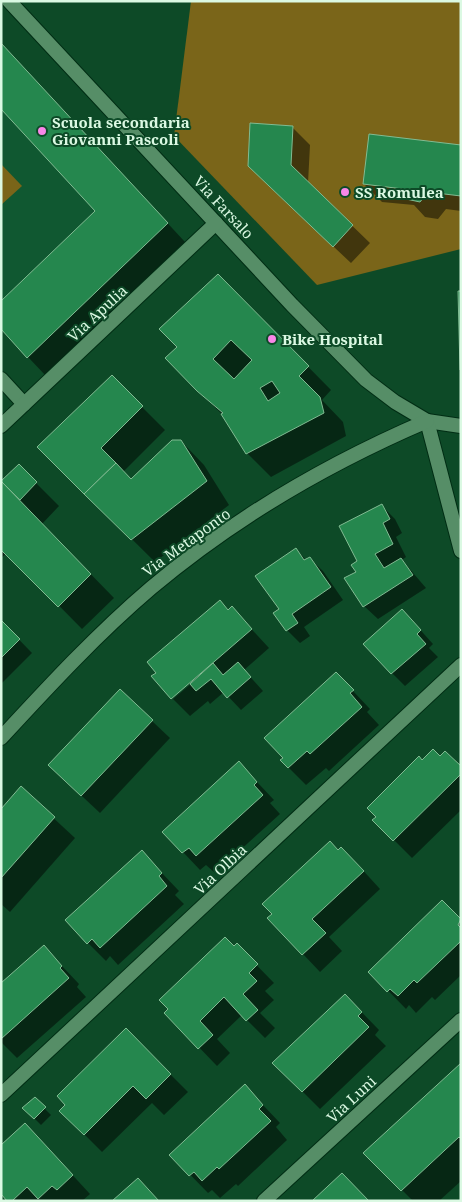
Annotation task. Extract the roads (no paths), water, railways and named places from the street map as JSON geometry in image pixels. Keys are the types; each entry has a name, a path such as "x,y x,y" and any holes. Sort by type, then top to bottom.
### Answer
{"street":[{"name":"Via Farsalo","path":"9,1 216,223 366,380 395,402 427,420 461,426"},
{"name":"Via Apulia","path":"1,426 216,223"},
{"path":"1,379 24,404"},
{"path":"427,420 461,551"},
{"name":"Via Metaponto","path":"1,738 63,670 100,635 152,588 206,545 270,503 365,449 427,420"},
{"name":"Via Olbia","path":"1,1095 461,665"},
{"name":"Via Luni","path":"264,1201 461,1020"}],"place":[{"name":"Scuola secondaria Giovanni Pascoli","path":"42,131"},
{"name":"SS Romulea","path":"345,192"},
{"name":"Bike Hospital","path":"272,339"}]}
